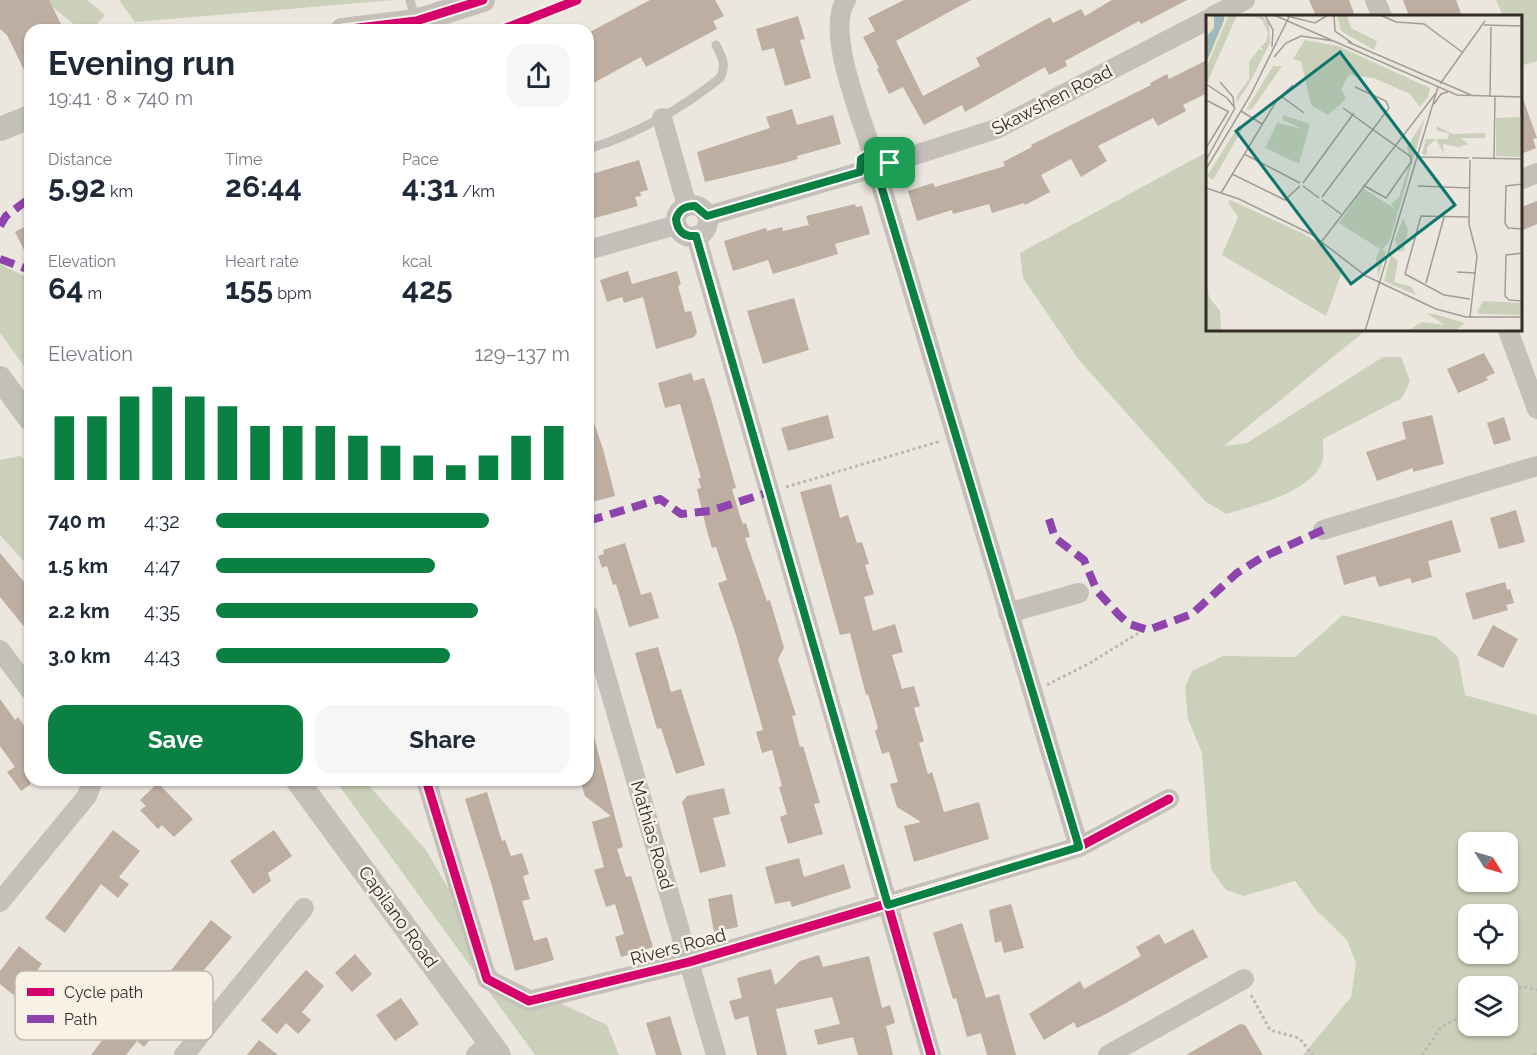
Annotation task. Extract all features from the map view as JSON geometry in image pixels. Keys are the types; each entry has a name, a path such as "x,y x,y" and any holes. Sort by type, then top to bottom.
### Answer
{"street":[{"path":"376,24 483,0"},
{"path":"1215,15 1245,0"},
{"path":"1376,0 1382,15"},
{"path":"844,3 838,18 839,44 872,152"},
{"name":"Skawshen Road","path":"890,163 996,129 1206,21"},
{"path":"662,118 687,206"},
{"path":"0,129 24,119"},
{"path":"882,188 868,181 860,172 861,159 872,152 880,152 890,163 889,174 882,188 1079,847"},
{"path":"707,216 860,172"},
{"path":"1522,180 1537,174"},
{"path":"676,225 678,213 687,206 695,206 707,216"},
{"path":"676,225 684,234 696,236 706,229 707,216"},
{"path":"594,248 676,225"},
{"path":"696,236 931,1055"},
{"path":"1509,332 1537,409"},
{"path":"0,378 24,411"},
{"path":"1323,530 1537,466"},
{"path":"1008,613 1079,593"},
{"name":"Mathias Road","path":"594,636 716,1055"},
{"path":"0,650 24,682"},
{"path":"0,902 87,795 91,786"},
{"name":"Capilano Road","path":"301,786 488,1051"},
{"name":"Rivers Road","path":"428,786 487,979 529,1001 689,962 1079,847 1169,799"},
{"path":"213,1019 304,908"},
{"path":"1108,1055 1244,979"},
{"path":"184,1055 196,1040"}],"lane":[{"path":"594,147 622,139 662,118 720,78 724,70 723,60 716,45"}],"path":[{"path":"769,492 957,436"},
{"path":"1032,692 1090,663 1145,629"},
{"path":"1244,979 1254,1003 1270,1030 1299,1038 1313,1055"},
{"path":"1518,988 1523,986 1537,990"},
{"path":"1422,1055 1441,1027 1458,1018"}],"green space":[{"path":"44,0 87,0 105,15 97,24 74,24"},
{"path":"119,0 394,0 135,22"},
{"path":"1496,0 1537,0 1537,61 1524,65 1522,60 1522,15 1503,15"},
{"path":"1206,153 1206,332 1364,332 1224,446 1247,443 1383,357 1401,357 1410,381 1402,398 1323,439 1322,462 1307,482 1280,496 1226,514 1205,501 1079,360 1023,278 1020,253"},
{"path":"0,264 24,276 24,366 0,333"},
{"path":"20,456 24,459 24,561 0,535 0,460"},
{"path":"1343,615 1436,637 1458,657 1465,695 1537,715 1537,1055 1303,1055 1351,997 1356,963 1347,940 1316,910 1295,881 1243,896 1226,890 1211,869 1202,753 1188,719 1185,687 1192,671 1223,656 1295,657"},
{"path":"339,786 369,786 426,850 498,974 607,1025 619,1055 535,1055"}],"building":[{"path":"0,0 49,0 61,24 24,24 24,70 7,35 0,29"},
{"path":"650,0 715,0 724,16 713,21 717,29 646,67 641,57 594,83 594,30"},
{"path":"904,0 971,0 896,41 923,96 980,66 976,58 1050,17 1053,23 1081,9 1085,16 1112,0 1187,0 1141,24 1139,21 1065,61 1067,66 1049,75 1045,67 965,112 962,105 924,125 903,87 889,94 863,37 875,31 868,18"},
{"path":"1309,0 1349,0 1355,15 1316,15"},
{"path":"1403,0 1456,0 1462,15 1409,15"},
{"path":"798,16 805,39 800,40 811,78 785,86 774,48 762,51 756,29"},
{"path":"1206,60 1206,94 1183,105 1186,111 1158,126 1153,118 1098,146 1107,161 1081,177 1071,159 1041,175 1050,192 1025,205 1024,203 992,213 989,204 953,214 952,210 917,221 908,191 933,183 935,187 1005,166 1003,162 1032,147 1031,145 1151,85 1150,83 1167,74 1169,79"},
{"path":"1522,96 1537,138 1533,139 1536,148 1522,154"},
{"path":"792,109 797,125 833,115 841,144 797,156 798,159 705,182 697,152 770,128 766,117"},
{"path":"639,160 648,190 640,192 641,196 635,197 638,206 594,218 594,173"},
{"path":"1537,201 1537,224 1522,231 1522,207"},
{"path":"855,204 856,207 862,206 870,234 835,244 838,254 773,274 768,260 733,271 724,241 766,228 767,231 782,227 783,231 809,225 806,216"},
{"path":"24,227 24,250 15,232"},
{"path":"628,271 632,284 677,271 681,284 678,286 685,312 691,311 697,332 694,337 656,349 643,297 624,303 622,297 607,302 600,280"},
{"path":"794,298 809,350 763,364 747,311"},
{"path":"1484,353 1495,373 1486,377 1488,380 1458,393 1447,369"},
{"path":"691,373 694,381 704,378 711,399 736,488 732,489 743,524 746,523 750,537 745,538 767,601 770,600 784,648 778,659 796,715 792,716 800,747 803,746 820,803 814,804 823,834 788,844 780,817 787,814 779,787 782,786 772,750 762,753 756,732 763,730 736,635 718,583 727,580 716,547 712,548 706,527 697,489 701,488 698,478 701,478 680,404 665,408 658,383"},
{"path":"828,415 834,438 788,451 781,428"},
{"path":"1432,415 1444,464 1413,472 1413,468 1377,481 1366,452 1406,439 1402,422"},
{"path":"1504,417 1511,440 1494,445 1487,423"},
{"path":"594,423 603,449 615,496 594,501"},
{"path":"831,484 840,518 848,515 857,543 862,542 869,564 865,565 874,594 864,597 873,631 895,624 903,652 892,655 902,689 914,686 920,706 914,708 924,741 919,743 928,774 932,772 944,812 979,802 989,839 914,862 904,826 921,822 897,807 890,784 898,782 889,752 882,754 875,731 878,728 868,694 866,695 850,633 840,635 800,492"},
{"path":"1516,510 1525,542 1499,549 1490,518"},
{"path":"1452,520 1461,552 1428,561 1432,577 1412,583 1410,578 1379,587 1375,576 1344,585 1336,556"},
{"path":"625,543 641,595 651,592 659,618 629,627 616,584 613,585 607,566 602,568 598,556 604,554 603,550"},
{"path":"0,553 24,582 24,627 0,597"},
{"path":"1505,582 1507,590 1510,589 1514,603 1506,605 1508,610 1473,620 1465,593"},
{"path":"1493,625 1518,639 1503,668 1477,655"},
{"path":"658,647 671,692 681,689 705,765 676,774 661,728 657,729 635,653"},
{"path":"0,699 15,720 18,717 24,726 24,786 28,786 21,791 7,772 15,767 0,746"},
{"path":"594,737 623,847 617,849 626,877 631,876 653,947 621,957 615,937 624,934 615,904 606,907 594,870 604,867 592,822 611,816 585,796 582,786 594,786"},
{"path":"155,786 161,786 193,819 174,837 162,825 158,829 140,810 146,806 140,800"},
{"path":"724,788 730,814 713,818 726,866 700,873 682,802 687,796"},
{"path":"487,792 502,841 505,840 511,856 522,853 529,874 523,876 530,899 522,901 534,941 547,937 554,960 515,971 465,799"},
{"path":"113,830 140,851 119,877 129,884 118,898 101,884 65,933 45,918"},
{"path":"274,830 292,856 268,873 271,881 253,894 230,861"},
{"path":"799,858 804,877 844,864 851,888 792,907 790,901 775,904 765,867"},
{"path":"732,894 738,927 714,932 708,899"},
{"path":"1011,904 1024,948 1004,953 1001,941 995,943 989,910"},
{"path":"211,920 232,937 203,971 170,971"},
{"path":"962,923 986,998 999,994 1016,1055 987,1055 981,1033 967,1037 933,933"},
{"path":"1193,929 1208,957 1104,1015 1077,1028 1074,1022 1044,1040 1029,1014 1080,981 1084,989 1141,956 1136,947 1159,934 1165,944"},
{"path":"19,946 42,964 36,971 15,971 15,996 0,984 0,971"},
{"path":"355,954 372,974 352,992 335,973"},
{"path":"819,955 823,967 869,956 882,1008 890,1005 895,1023 886,1026 893,1055 858,1055 853,1037 818,1045 814,1030 840,1024 832,997 776,1009 787,1055 757,1055 748,1016 735,1020 729,1001 742,998 737,978 771,969 775,985 800,961"},
{"path":"306,970 324,986 302,1012 311,1020 298,1034 286,1023 277,1034 261,1020"},
{"path":"401,998 419,1024 395,1041 376,1015"},
{"path":"670,1016 682,1055 656,1055 646,1023"},
{"path":"1240,1024 1245,1025 1263,1055 1186,1055"},
{"path":"103,1040 150,1040 144,1047 137,1041 126,1055 91,1055"},
{"path":"259,1040 278,1055 247,1055"}],"marked path":[{"path":"0,226 6,216 24,202"},
{"path":"0,259 24,268"},
{"path":"594,519 660,499 681,514 710,511 769,492"},
{"path":"1049,519 1055,538 1084,560 1097,591 1129,624 1148,630 1192,614 1237,573 1261,558 1323,530"}],"cycle path":[{"path":"391,24 416,21 483,0"},
{"path":"516,24 577,0"},
{"path":"696,236 931,1055"},
{"path":"428,786 487,979 529,1001 689,962 1079,847 1169,799"}],"route":[{"path":"872,152 880,152 890,163 889,174 880,182 1079,847 888,905 696,236 689,237 679,230 676,219 678,213 687,206 702,209 707,216 860,172 861,159 872,152"}]}
